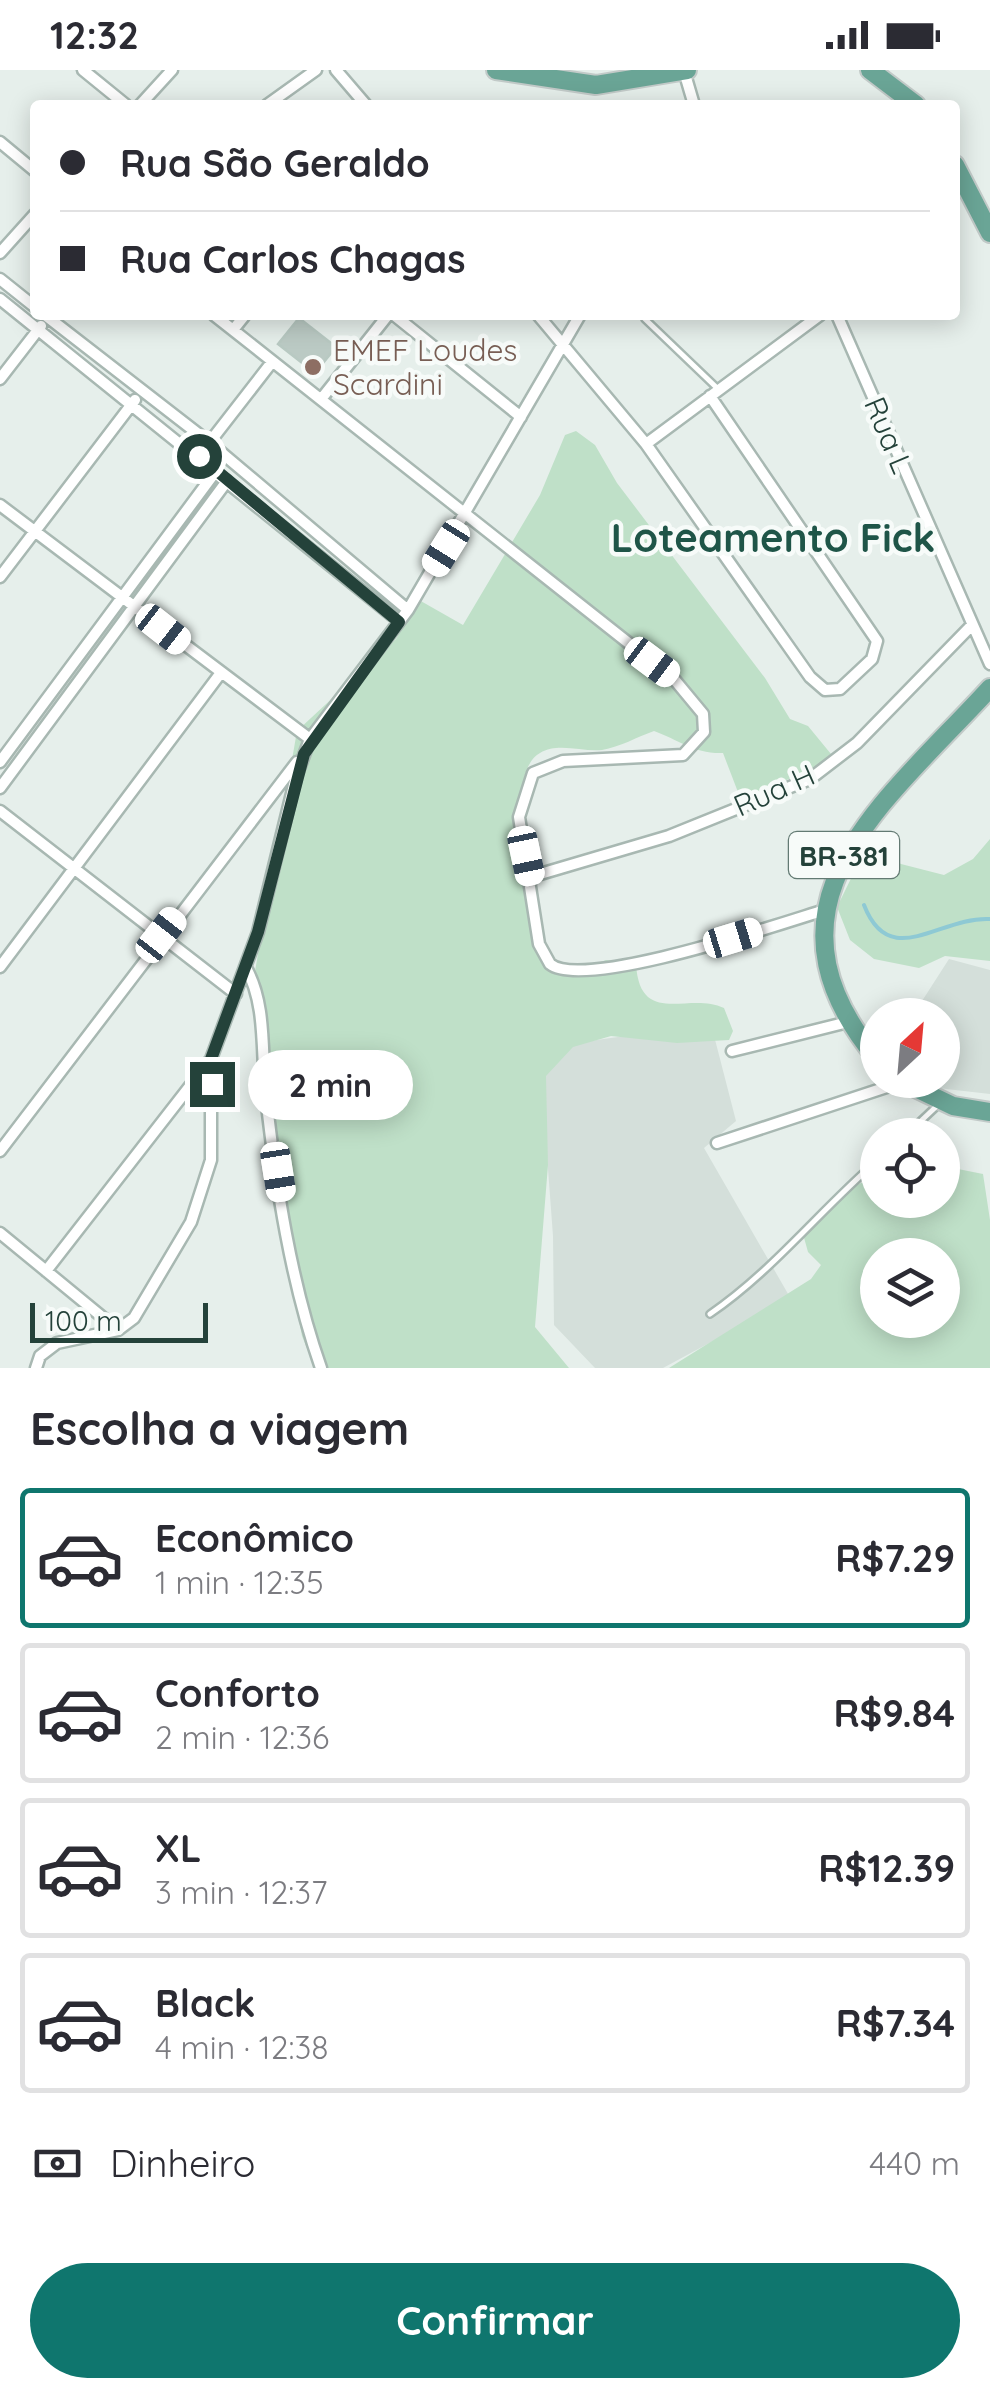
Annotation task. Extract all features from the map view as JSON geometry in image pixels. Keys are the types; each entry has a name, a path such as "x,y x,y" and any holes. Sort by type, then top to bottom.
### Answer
{"main road":[{"path":"496,70 596,85 686,70"},
{"path":"870,70 909,100"},
{"path":"960,175 990,233"},
{"name":"BR-381","path":"860,1037 834,993 826,960 825,910 842,858 990,688"},
{"path":"934,1098 990,1112"}],"street":[{"path":"83,70 120,100"},
{"path":"145,100 172,70"},
{"path":"274,100 316,70"},
{"path":"336,70 362,100"},
{"path":"686,70 693,100"},
{"path":"0,142 30,167"},
{"path":"0,253 30,220"},
{"path":"0,279 30,303"},
{"path":"0,299 199,456 399,622"},
{"path":"0,379 44,320"},
{"path":"52,320 210,443 408,610"},
{"path":"220,320 689,693 706,723 699,742 683,755 563,761 538,767 526,784 519,817 543,956 554,969 566,972 617,967 702,947 825,910"},
{"path":"233,330 241,320"},
{"path":"322,398 387,320"},
{"path":"397,320 521,417"},
{"path":"542,320 646,444 810,677 825,690 840,689 872,658 877,641 714,392"},
{"path":"46,1271 211,1059 246,968 310,740 408,610 577,320"},
{"path":"646,444 813,320"},
{"name":"Rua L","path":"839,320 990,664"},
{"path":"199,456 272,362"},
{"path":"0,577 142,392"},
{"path":"0,762 216,471"},
{"path":"0,788 228,481"},
{"path":"0,505 310,740"},
{"name":"Rua H","path":"530,877 683,831 746,801 810,779 857,743 972,625"},
{"path":"0,967 220,674"},
{"path":"0,1150 161,935 304,754"},
{"path":"0,811 236,994"},
{"path":"246,968 258,991 275,1154 305,1316 321,1368"},
{"path":"732,1051 848,1022"},
{"path":"36,1368 40,1356 57,1342 118,1330 134,1318 148,1296 201,1200 213,1134 211,1059"},
{"path":"717,1142 860,1094"},
{"path":"0,1234 118,1330"}],"lane":[{"path":"647,320 714,392"},
{"path":"925,1118 942,1102"},
{"path":"710,1314 752,1286 832,1199 860,1175"}],"shaded area":[{"path":"949,959 990,970 990,1094 960,1091 960,998 924,998"},
{"path":"711,1024 736,1121 704,1148 791,1299 663,1368 595,1368 554,1325 553,1236 539,1048"}],"green space":[{"path":"576,431 595,445 617,483 765,678 790,719 808,726 831,754 814,768 741,800 723,753 695,749 654,731 602,750 547,750 528,767 522,789 523,849 542,957 578,970 606,960 636,964 639,984 656,1002 724,1008 733,1031 729,1040 677,1043 611,1036 573,1047 546,1076 548,1165 535,1327 569,1368 315,1368 302,1336 281,1225 251,994 297,731 396,639 419,600 463,625 540,495 565,435"},
{"path":"990,839 990,961 945,956 919,968 874,959 850,940 837,907 867,846 901,864 944,875 973,859"},
{"path":"960,1169 983,1174 990,1220 990,1368 669,1368 811,1279 821,1265 808,1252 803,1234 847,1190 860,1184 860,1218 960,1218"}],"building":[{"path":"302,320 336,347 315,373 278,344"}],"waterway":[{"path":"864,905 875,925 888,935 902,938 971,920 990,919"}],"place":[{"name":"EMEF Loudes Scardini","path":"313,367"}],"district":[{"name":"Loteamento Fick","path":"773,537"}],"route":[{"path":"199,456 399,622 365,672 332,709 304,754 258,932 211,1059 212,1084"}]}
